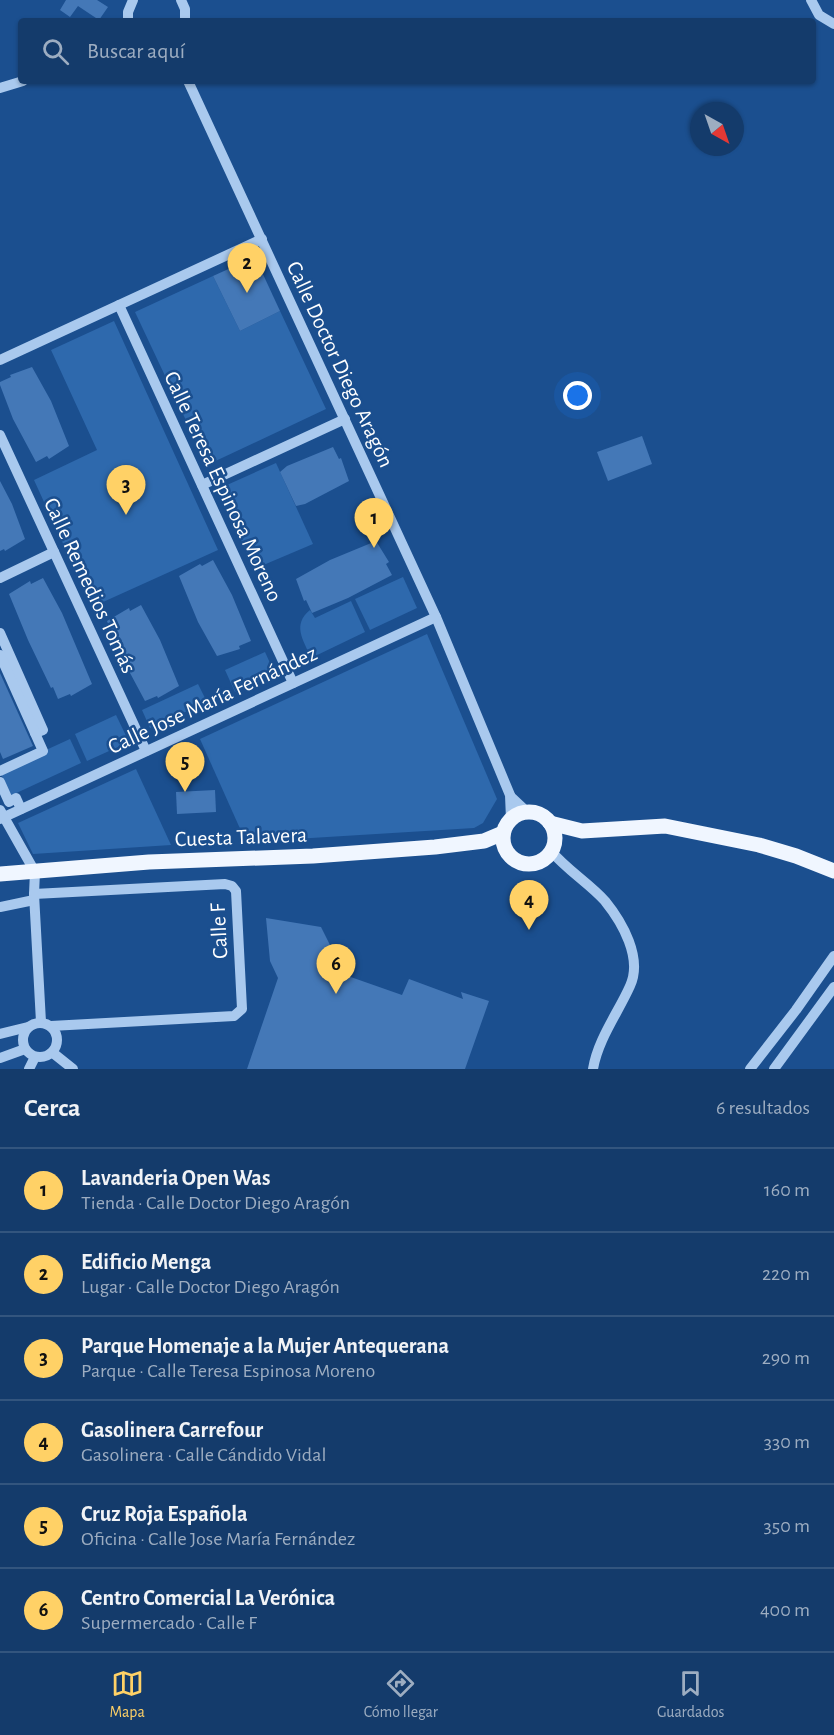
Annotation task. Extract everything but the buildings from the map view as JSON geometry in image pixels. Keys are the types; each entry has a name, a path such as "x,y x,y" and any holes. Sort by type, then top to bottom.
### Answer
{"main road":[{"path":"582,831 552,849 538,862 529,864 520,862 512,858 505,849 503,833 512,819 518,814 527,812 536,813 550,823 582,831 665,826 759,845 833,870"},
{"path":"550,823 555,838 552,849"},
{"name":"Cuesta Talavera","path":"0,874 149,862 313,856 484,842 503,833"},
{"name":"Cuesta Talavera","path":"484,842 505,849"}],"street":[{"path":"128,18 133,0"},
{"path":"812,0 819,15 834,24"},
{"path":"184,1 185,18"},
{"path":"0,88 18,83"},
{"name":"Calle Doctor Diego Aragón","path":"189,84 436,617 511,797 512,819"},
{"path":"0,360 262,239"},
{"name":"Calle Teresa Espinosa Moreno","path":"119,305 293,683"},
{"path":"201,484 345,419"},
{"name":"Calle Remedios Tomás","path":"0,435 146,751"},
{"path":"0,578 54,552"},
{"name":"Calle Jose María Fernández","path":"1,815 21,809 436,617"},
{"path":"0,634 4,644 0,646"},
{"path":"0,634 43,751 1,767"},
{"path":"0,655 15,676"},
{"path":"0,782 9,801 16,798 21,809"},
{"name":"Calle Doctor Diego Aragón","path":"511,797 527,812"},
{"path":"1,815 35,872 34,897 46,1024 58,1039 53,1053 44,1057 35,1057 25,1049 23,1039 28,1027"},
{"path":"552,849 565,867 604,901 628,936 634,963 632,982 595,1055 592,1069"},
{"name":"Calle F","path":"34,897 225,884 232,886 236,891 242,1009 239,1013 234,1016 79,1025 46,1024"},
{"path":"0,907 34,897"},
{"path":"750,1069 834,956"},
{"path":"774,1069 834,987"},
{"path":"0,1034 46,1024"},
{"path":"0,1058 25,1049"},
{"path":"53,1053 72,1069"},
{"path":"29,1069 35,1057"}],"shaded area":[{"path":"213,276 240,331 280,311 326,409 207,465 135,312"},
{"path":"114,321 218,550 92,607 34,480 97,450 51,350"},
{"path":"276,463 313,544 254,569 218,489"},
{"path":"403,577 417,608 370,630 355,599"},
{"path":"351,601 365,632 311,658 302,638 301,621 310,610 315,618"},
{"path":"427,634 497,799 483,823 474,828 246,842 200,739"},
{"path":"265,652 275,674 235,692 225,670"},
{"path":"198,684 207,702 150,728 142,710"},
{"path":"116,715 129,742 87,761 75,734"},
{"path":"70,739 81,763 10,796 0,771"},
{"path":"136,769 171,845 33,854 18,823"}],"place":[{"name":"Edificio Menga","path":"247,293"},
{"name":"Parque Homenaje a la Mujer Antequerana","path":"126,515"},
{"name":"Lavanderia Open Was","path":"374,548"},
{"name":"Cruz Roja Española","path":"185,792"},
{"name":"Gasolinera Carrefour","path":"529,930"},
{"name":"Centro Comercial La Verónica","path":"336,994"}]}
